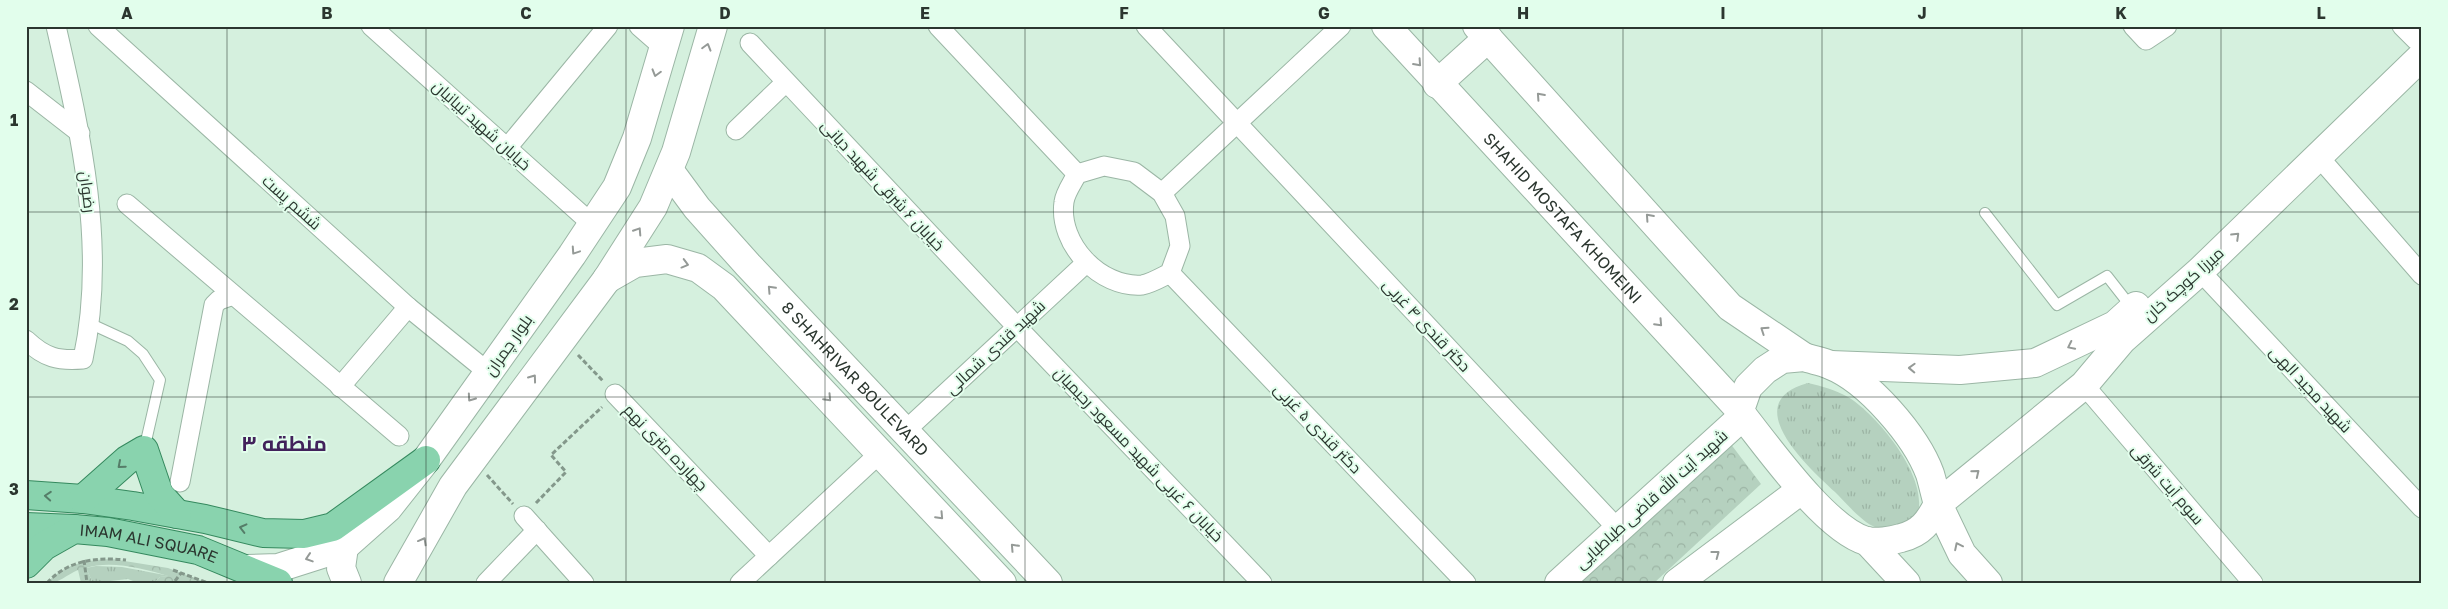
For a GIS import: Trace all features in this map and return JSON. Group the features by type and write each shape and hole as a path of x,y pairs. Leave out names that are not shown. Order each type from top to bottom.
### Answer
{"main road":[{"path":"398,583 454,486 607,279 653,207 676,152 713,26"},
{"name":"SHAHID MOSTAFA KHOMEINI","path":"1386,26 1437,84 1742,413 1802,490 1846,532 1868,541"},
{"path":"1437,84 1483,32 1730,307 1804,358"},
{"name":"بلوار چمران","path":"247,569 278,568 344,547 388,508 426,460 489,373 617,187 634,148 667,37"},
{"path":"1742,413 1748,387 1765,370 1782,359 1804,358 1831,365 1960,370 2035,363 2124,317 2415,39"},
{"name":"میرزا کوچک خان","path":"1868,541 1894,540 1914,535 1929,522 1938,504 2084,385 2122,340 2200,271 2318,156 2415,39"},
{"name":"8 SHAHRIVAR BOULEVARD","path":"669,170 704,215 1048,583"},
{"name":"8 SHAHRIVAR BOULEVARD","path":"607,279 635,263 667,259 698,268 724,287 1002,583"},
{"path":"805,374 830,351"},
{"path":"1831,365 1865,387 1895,416 1930,473 1938,504 1962,554 1988,583"},
{"name":"شهید آیت الله قاضی طباطبایی","path":"1559,583 1742,413"},
{"path":"83,499 127,460 144,450 159,494 177,514"},
{"path":"26,495 83,499 177,514 263,533 304,534 332,527 426,460"},
{"path":"1676,583 1802,490"},
{"path":"26,526 74,529"},
{"name":"IMAM ALI SQUARE","path":"26,564 44,546 74,529 108,532 198,550 278,583"},
{"path":"1868,541 1906,583"},
{"path":"344,547 341,568 347,583"}],"street":[{"name":"رضوان","path":"26,340 39,352 63,361 83,359 91,324 92,228 80,133 56,26"},
{"name":"ششم پست","path":"98,26 408,307 489,373"},
{"name":"خیابان شهید تبیانیان","path":"371,26 592,224"},
{"path":"507,148 608,26"},
{"path":"639,26 667,37"},
{"path":"938,26 1077,174"},
{"name":"دکتر قندی ۴ غربی","path":"1146,26 1618,528"},
{"path":"1162,193 1342,26"},
{"path":"2133,26 2146,40 2167,26"},
{"name":"خیابان ۶ شرقی شهید دیانی","path":"750,44 1016,326"},
{"path":"736,130 786,82"},
{"path":"26,91 80,133"},
{"path":"2318,156 2422,274"},
{"path":"1104,166 1134,172 1162,193 1175,216 1180,246 1170,273 1142,285 1110,280 1086,263 1067,234 1064,202 1077,174 1104,166"},
{"path":"126,204 399,436"},
{"name":"شهید قندی شمالی","path":"905,431 1086,263"},
{"name":"شهید مجید الهی","path":"2200,271 2422,508"},
{"name":"دکتر قندی ۵ غربی","path":"1170,273 1466,583"},
{"path":"180,482 214,304 233,295"},
{"path":"340,387 408,307"},
{"name":"خیابان ۶ غربی شهید مسعود رحیمیان","path":"1016,326 1262,583"},
{"name":"سوم آیت شرقی","path":"2084,385 2253,583"},
{"name":"چهارده متری نهم","path":"615,394 769,556"},
{"path":"740,583 880,453"},
{"path":"524,516 584,583"},
{"path":"486,583 536,530"}],"lane":[{"path":"1985,214 2057,305 2107,276 2124,317"},
{"path":"91,324 128,341 143,354 160,380 144,450"}],"path":[{"name":"چهارده متری نهم","path":"562,338 615,394"},
{"path":"473,459 524,516 566,472 551,455 615,394"},
{"path":"48,583 57,572 84,560 112,559 130,561"},
{"path":"84,560 87,583"},
{"path":"168,568 208,583"},
{"path":"161,583 176,582 181,573"}],"green space":[{"path":"1808,383 1828,388 1848,397 1860,406 1888,434 1910,470 1917,488 1919,505 1915,520 1891,529 1880,529 1870,525 1854,512 1795,451 1784,435 1778,419 1778,404 1788,392"},
{"path":"1730,443 1761,484 1654,583 1579,583"},
{"path":"112,559 168,568 208,583 154,583 160,577 168,576 139,568 106,565 86,568 93,583 81,583 78,570 52,583 47,583 61,571 77,564 94,560"},
{"path":"96,566 122,567 170,576 160,577 154,583 138,583 128,579 93,583 86,568"}],"district":[{"name":"منطقه ۳","path":"284,444"}]}
